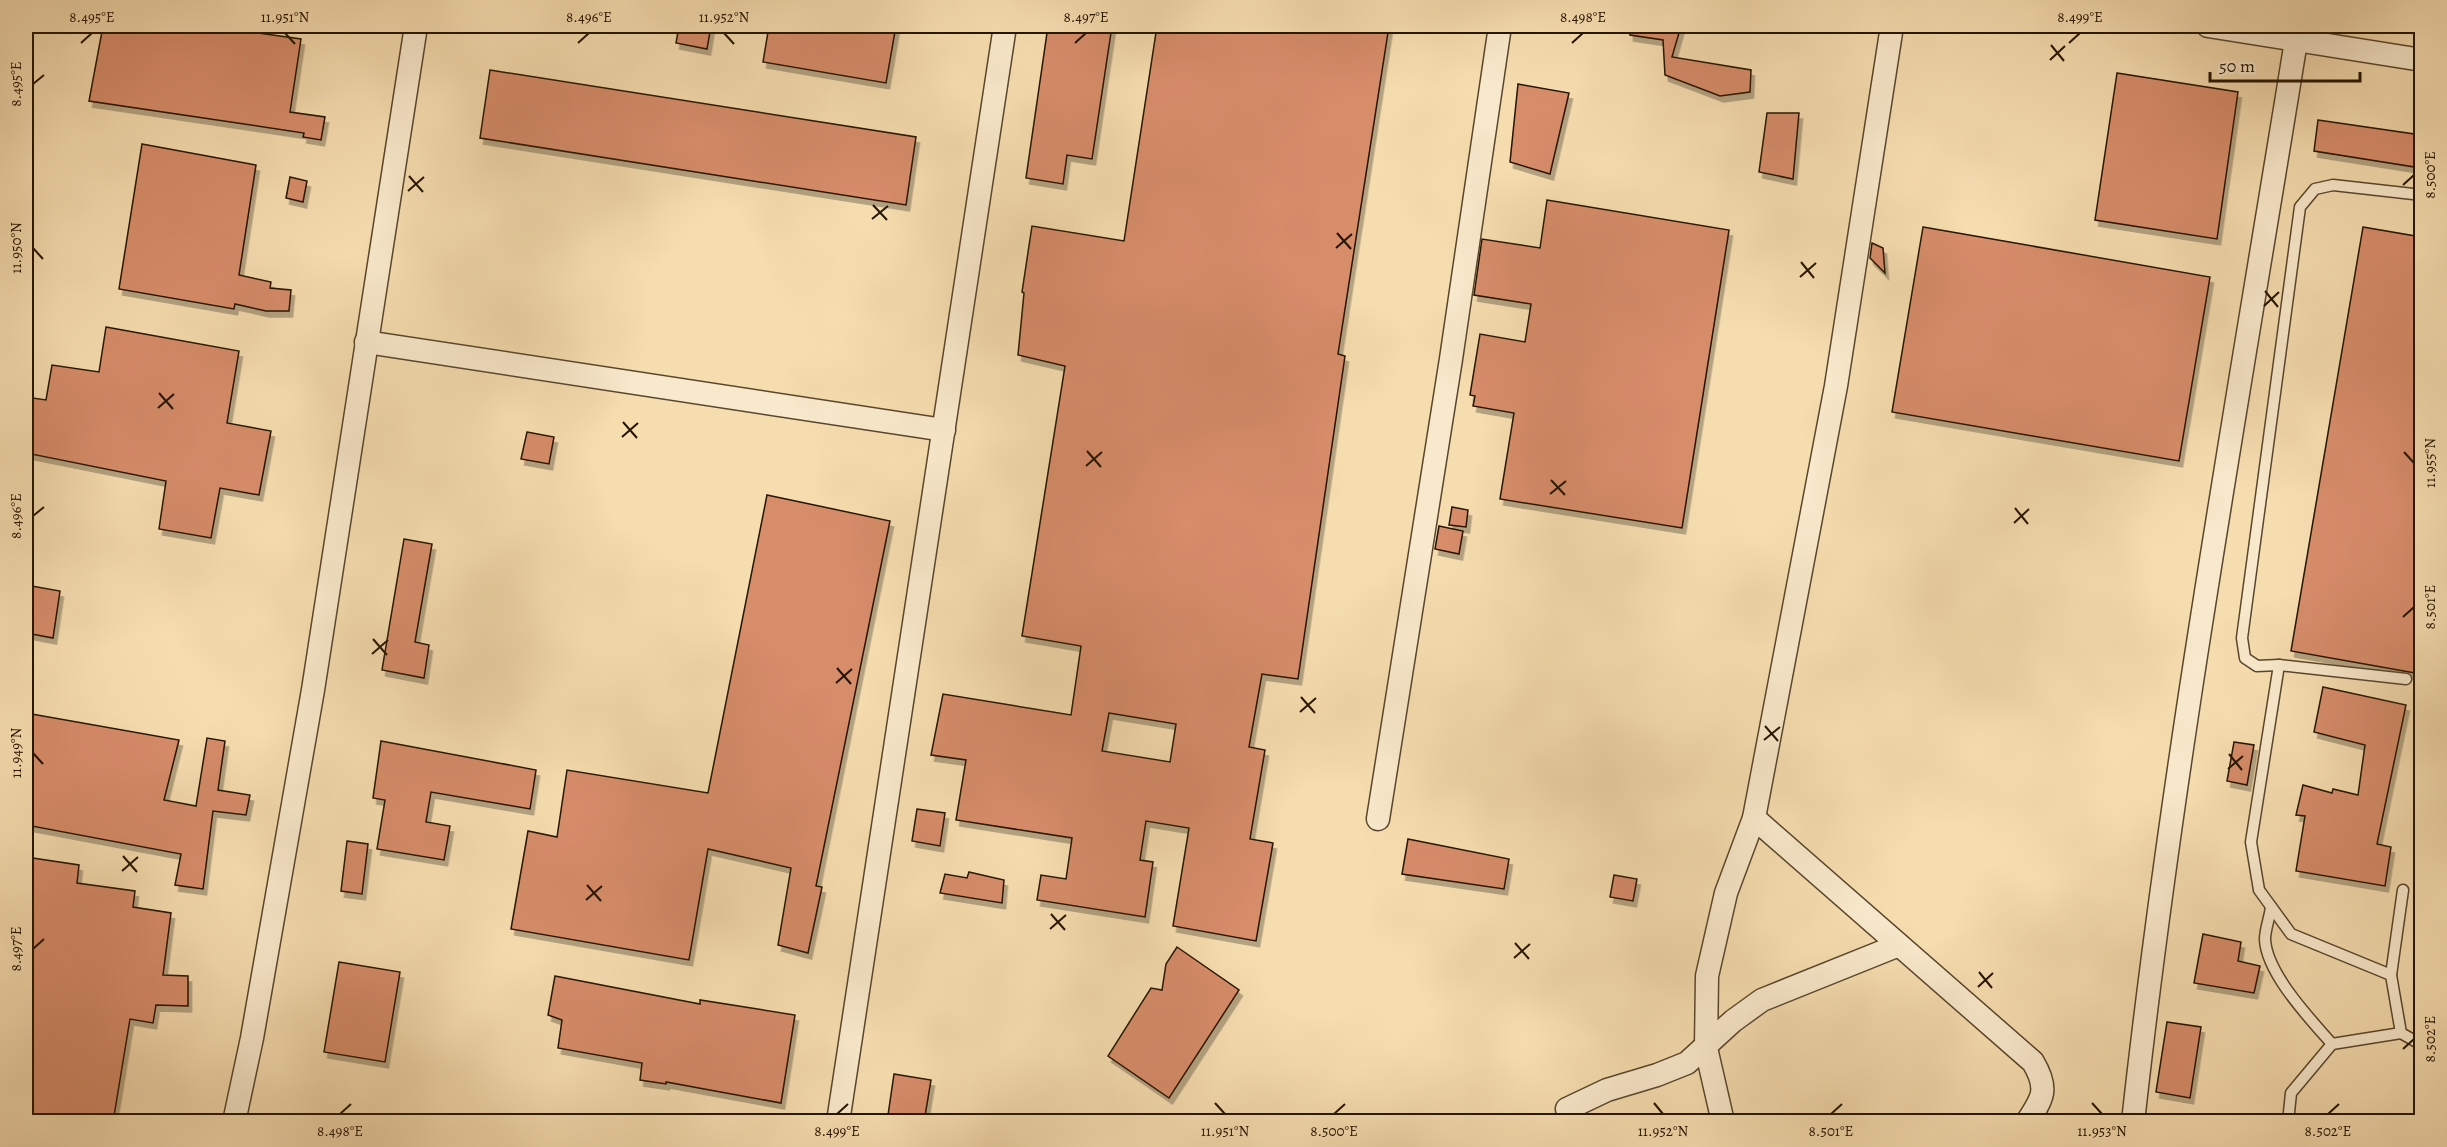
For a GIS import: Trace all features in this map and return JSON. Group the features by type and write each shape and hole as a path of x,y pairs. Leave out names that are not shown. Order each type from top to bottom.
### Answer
{"street":[{"path":"234,1122 252,1038 313,690 416,26"},
{"path":"838,1122 1005,26"},
{"path":"1378,819 1453,347 1500,26"},
{"path":"1723,1122 1718,1110 1706,1048 1707,976 1726,893 1754,818 1836,386 1892,26"},
{"path":"2208,26 2421,60"},
{"path":"2133,1122 2156,931 2226,471 2296,41"},
{"path":"366,342 944,430"},
{"path":"1754,818 2033,1062 2042,1077 2043,1097 2027,1122"},
{"path":"1567,1108 1607,1090 1657,1076 1687,1063 1733,1021 1762,1000 1899,945"}],"lane":[{"path":"2406,679 2279,665 2256,666 2245,658 2242,638 2300,207 2315,189 2333,185 2421,195"},
{"path":"2279,665 2251,842 2259,890 2291,934 2391,975"},
{"path":"2401,1033 2391,975 2403,890"},
{"path":"2271,907 2265,940 2276,971 2294,1001 2332,1044"},
{"path":"2288,1122 2291,1093 2332,1044 2401,1033 2421,1045"}],"building":[{"path":"103,26 207,26 301,39 290,112 325,117 321,140 303,137 304,133 89,101"},
{"path":"679,26 711,26 707,49 676,43"},
{"path":"769,26 896,26 886,83 763,62"},
{"path":"1048,26 1112,26 1092,159 1067,155 1063,184 1026,178"},
{"path":"1157,26 1389,26 1338,354 1345,356 1298,679 1262,674 1249,747 1265,750 1250,839 1273,843 1256,941 1173,926 1189,828 1146,821 1140,860 1153,862 1145,917 1037,900 1041,875 1066,879 1072,838 956,820 966,760 931,755 943,694 1071,715 1081,646 1022,636 1065,366 1018,355 1024,293 1022,292 1032,226 1124,241","holes":["1109,713 1176,724 1170,762 1102,751"]},
{"path":"1630,26 1681,26 1672,57 1751,70 1750,92 1720,96 1665,75 1663,40 1630,35"},
{"path":"490,70 916,137 906,205 480,138"},
{"path":"2117,73 2238,92 2217,239 2095,220"},
{"path":"1518,84 1569,93 1550,174 1510,162"},
{"path":"1767,113 1799,113 1793,179 1759,172"},
{"path":"2318,120 2421,135 2421,168 2314,151"},
{"path":"142,144 256,165 239,275 271,282 270,288 291,290 289,311 266,311 235,304 234,309 119,289"},
{"path":"290,177 307,181 303,202 286,198"},
{"path":"1547,200 1729,230 1682,528 1500,499 1514,413 1473,406 1475,396 1470,395 1480,334 1525,342 1531,304 1474,295 1482,239 1540,248"},
{"path":"1923,227 2210,277 2179,461 1892,412"},
{"path":"2363,227 2421,237 2421,674 2291,651"},
{"path":"1872,243 1883,248 1885,273 1870,258"},
{"path":"106,327 239,351 227,423 271,431 259,495 220,488 211,538 159,529 166,481 26,453 26,397 46,400 52,365 99,372"},
{"path":"527,432 554,437 549,464 521,459"},
{"path":"767,495 890,521 816,886 822,887 808,953 778,945 791,868 708,849 689,960 511,929 528,831 557,837 567,770 708,793"},
{"path":"1452,507 1468,510 1466,527 1449,525"},
{"path":"1439,526 1463,531 1459,554 1435,549"},
{"path":"404,539 432,544 415,642 429,645 424,678 382,670"},
{"path":"26,585 60,591 53,638 26,633"},
{"path":"2323,687 2406,705 2377,844 2391,847 2385,886 2296,871 2305,816 2296,815 2303,785 2332,793 2333,789 2358,795 2365,745 2314,732"},
{"path":"26,713 179,740 164,800 196,806 207,738 225,741 218,790 250,795 246,815 213,811 203,889 175,885 181,854 26,825 26,798 32,762 26,762"},
{"path":"381,741 536,770 530,809 431,792 426,822 450,826 444,860 377,849 385,800 373,798"},
{"path":"2234,742 2254,745 2247,785 2227,781"},
{"path":"917,809 945,813 940,846 912,841"},
{"path":"1408,839 1509,859 1504,889 1402,874"},
{"path":"347,841 368,844 362,894 341,891"},
{"path":"26,857 79,865 77,883 135,891 133,907 171,913 163,975 188,976 188,1006 156,1005 153,1023 130,1019 113,1122 26,1122"},
{"path":"969,872 1004,880 1002,903 940,893 945,874 967,878"},
{"path":"1614,875 1637,879 1633,901 1610,897"},
{"path":"2203,934 2241,942 2238,961 2260,966 2254,993 2194,983"},
{"path":"1177,947 1239,990 1169,1098 1108,1056 1151,988 1162,990 1166,964"},
{"path":"339,962 400,972 385,1062 324,1052"},
{"path":"555,976 700,1004 700,1000 795,1015 781,1103 666,1082 666,1084 640,1080 642,1063 558,1048 562,1020 548,1015"},
{"path":"2167,1022 2201,1027 2190,1098 2156,1092"},
{"path":"894,1074 931,1080 924,1122 887,1122"}]}
